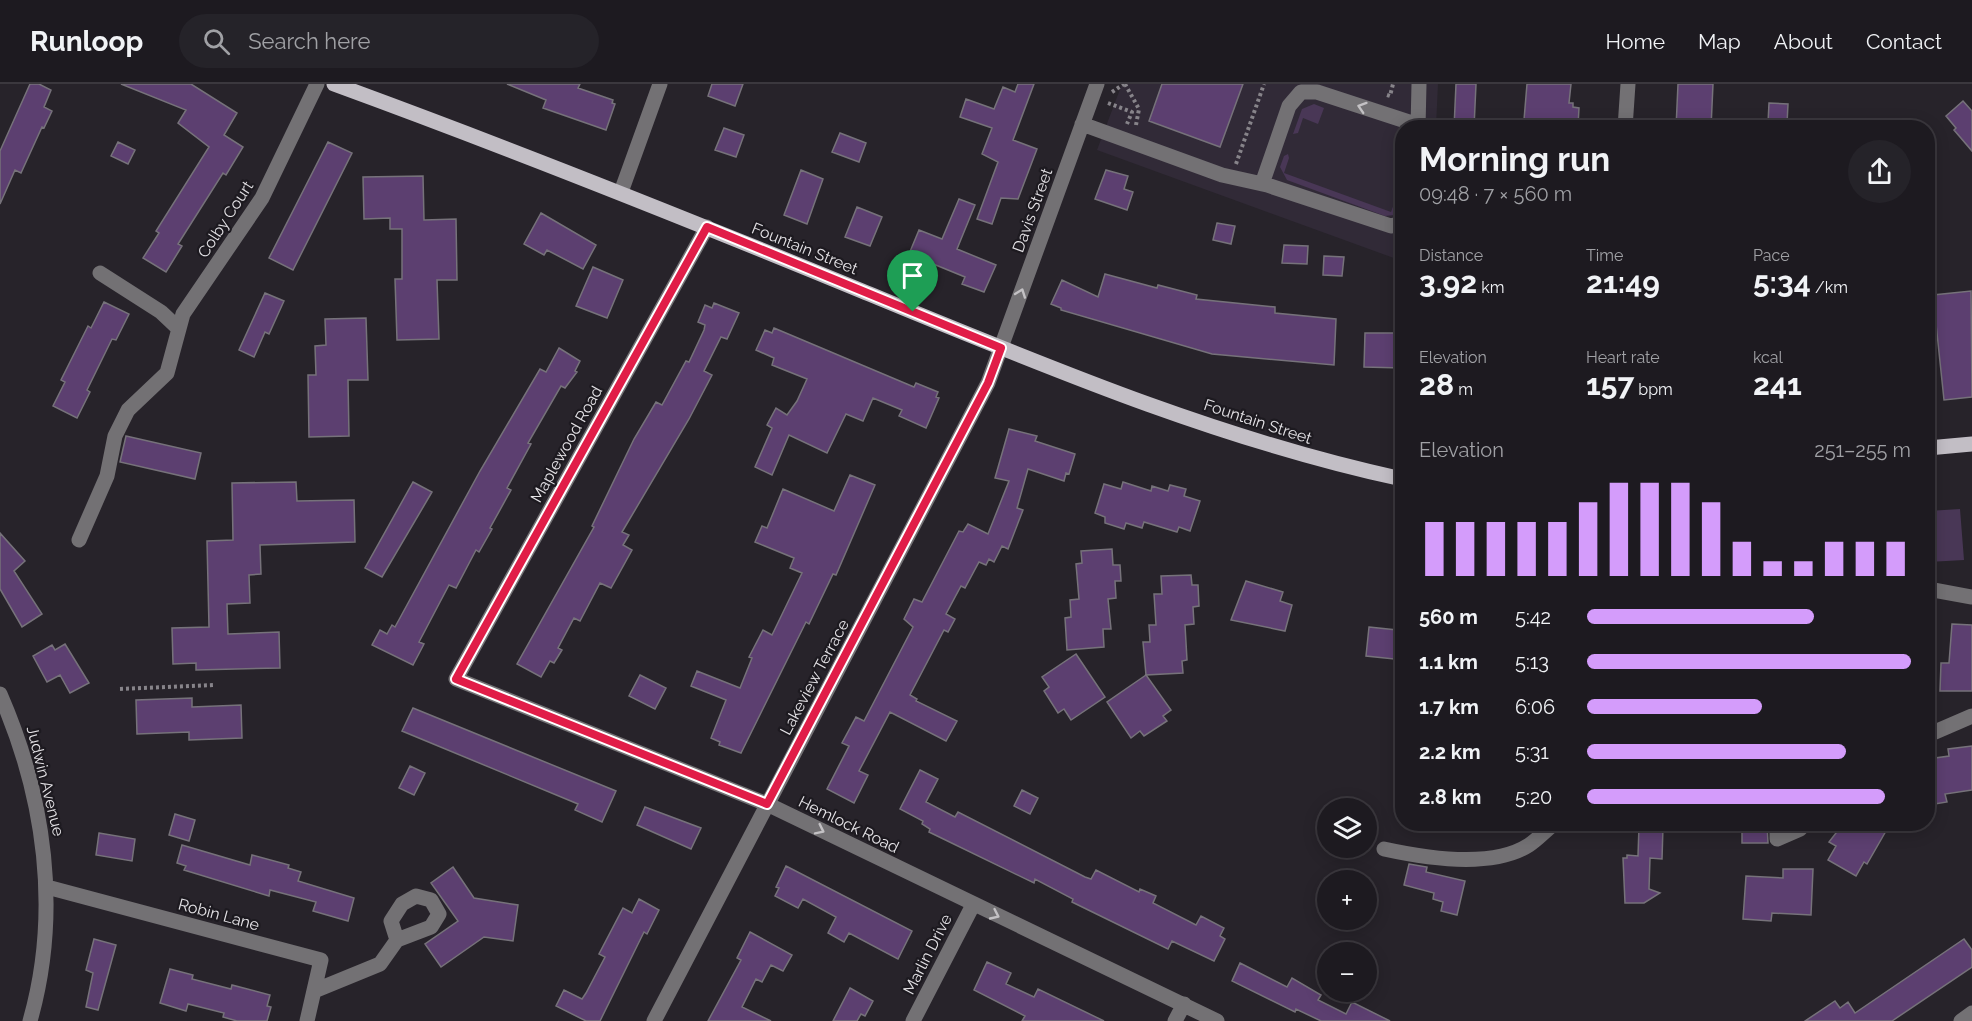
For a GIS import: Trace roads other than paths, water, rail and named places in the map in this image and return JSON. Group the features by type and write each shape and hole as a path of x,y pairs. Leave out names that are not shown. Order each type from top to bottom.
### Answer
{"main road":[{"name":"Fountain Street","path":"334,84 621,192 1001,348 1235,434 1318,460 1395,477"},
{"path":"1935,447 1972,444"}],"street":[{"name":"Colby Court","path":"79,540 107,476 115,436 128,410 167,373 183,314 262,198 317,84"},
{"path":"621,192 660,84"},
{"path":"1418,120 1419,84"},
{"path":"1626,120 1628,84"},
{"name":"Davis Street","path":"1001,348 1082,124 1101,87"},
{"path":"1262,184 1289,106 1300,92 1317,92 1400,120"},
{"path":"1082,124 1222,175 1262,184 1391,226 1395,225"},
{"name":"Maplewood Road","path":"456,679 707,227"},
{"path":"100,273 161,312 179,329"},
{"name":"Lakeview Terrace","path":"654,1021 988,383 1001,348"},
{"path":"1935,590 1972,597"},
{"name":"Hemlock Road","path":"456,679 767,804 1217,1021"},
{"name":"Judwin Avenue","path":"0,694 15,728 41,826 47,887 43,959 30,1021"},
{"path":"1935,732 1972,716"},
{"path":"1384,849 1421,857 1492,859 1528,846 1546,831"},
{"path":"1777,831 1777,839 1795,831"},
{"name":"Robin Lane","path":"47,887 321,960 306,1021"},
{"name":"Marlin Drive","path":"912,1021 973,905"},
{"path":"314,991 380,963 397,940"},
{"path":"1175,1021 1184,1004"},
{"path":"1961,1021 1972,1013"}]}
